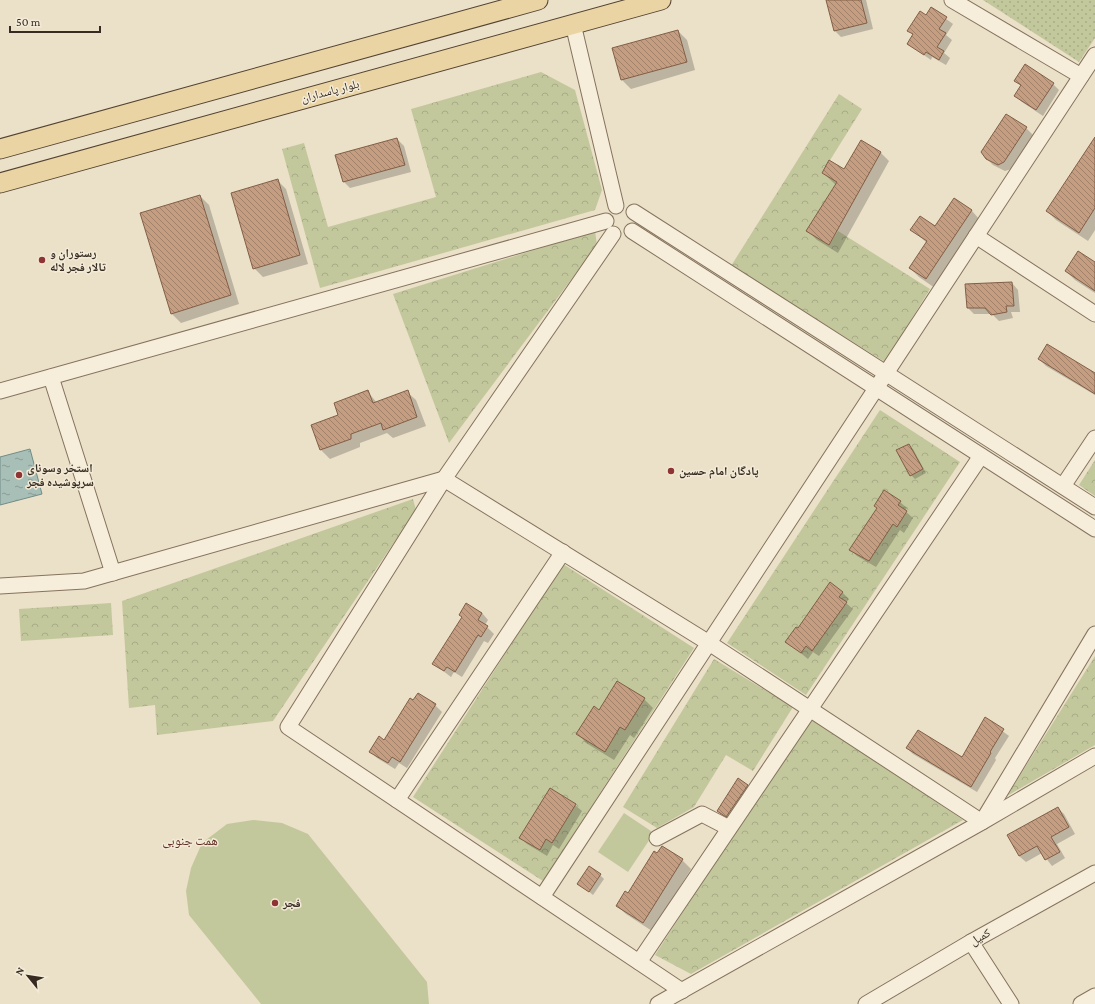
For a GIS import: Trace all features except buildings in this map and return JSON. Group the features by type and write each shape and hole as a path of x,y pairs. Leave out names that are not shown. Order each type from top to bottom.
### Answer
{"main road":[{"path":"0,149 211,92 538,0"},
{"name":"بلوار پاسداران","path":"0,183 660,0"},
{"path":"211,92 220,121"}],"street":[{"path":"542,897 976,236 1090,66 952,0"},
{"path":"573,24 616,206"},
{"path":"682,991 288,726 444,479 610,227 608,212 616,206 626,206 1095,507"},
{"path":"0,391 610,227 623,236 632,231 636,222 634,212"},
{"path":"632,231 1095,529"},
{"path":"976,236 1095,314"},
{"path":"51,377 113,573"},
{"path":"1063,486 1095,438"},
{"path":"639,962 809,709 982,456"},
{"path":"0,586 84,581 444,479 709,643 982,822"},
{"path":"397,800 563,552"},
{"path":"982,822 1095,634"},
{"path":"658,1004 982,822 1095,756"},
{"path":"658,838 702,814 729,828"},
{"name":"کمیل","path":"866,1004 971,942 1095,873"},
{"path":"971,942 1011,1004"},
{"path":"1081,1004 1095,996"}],"green space":[{"path":"983,0 1095,0 1095,38 1079,62"},
{"path":"541,72 575,90 602,190 595,210 320,288 282,149 304,143 328,227 436,197 411,109"},
{"path":"839,94 862,109 822,173 837,182 807,231 829,245 838,231 930,289 885,362 731,266"},
{"path":"595,231 597,245 449,443 393,294"},
{"path":"880,410 960,462 806,695 727,643"},
{"path":"1095,460 1095,496 1079,485"},
{"path":"413,499 416,510 273,721 157,735 155,705 129,708 122,601"},
{"path":"563,564 694,648 543,881 413,797"},
{"path":"111,603 113,635 21,641 19,609"},
{"path":"1095,656 1095,745 1007,796"},
{"path":"714,659 793,707 753,771 726,755 694,807 657,828 623,807"},
{"path":"810,716 963,820 691,974 655,955"},
{"path":"624,813 654,833 628,872 598,852"},
{"name":"فجر","path":"253,820 282,823 308,834 427,982 429,1004 261,1004 189,915 186,891 191,868 202,843 227,824"}],"water":[{"name":"استخر وسونای سرپوشیده فجر","path":"30,449 42,494 0,505 0,457"}],"place":[{"name":"رستوران و تالار فجر لاله","path":"42,260"},
{"name":"پادگان امام حسین","path":"671,471"},
{"name":"استخر وسونای سرپوشیده فجر","path":"19,475"},
{"name":"فجر","path":"275,903"}],"district":[{"name":"همت جنوبی","path":"190,840"}]}
